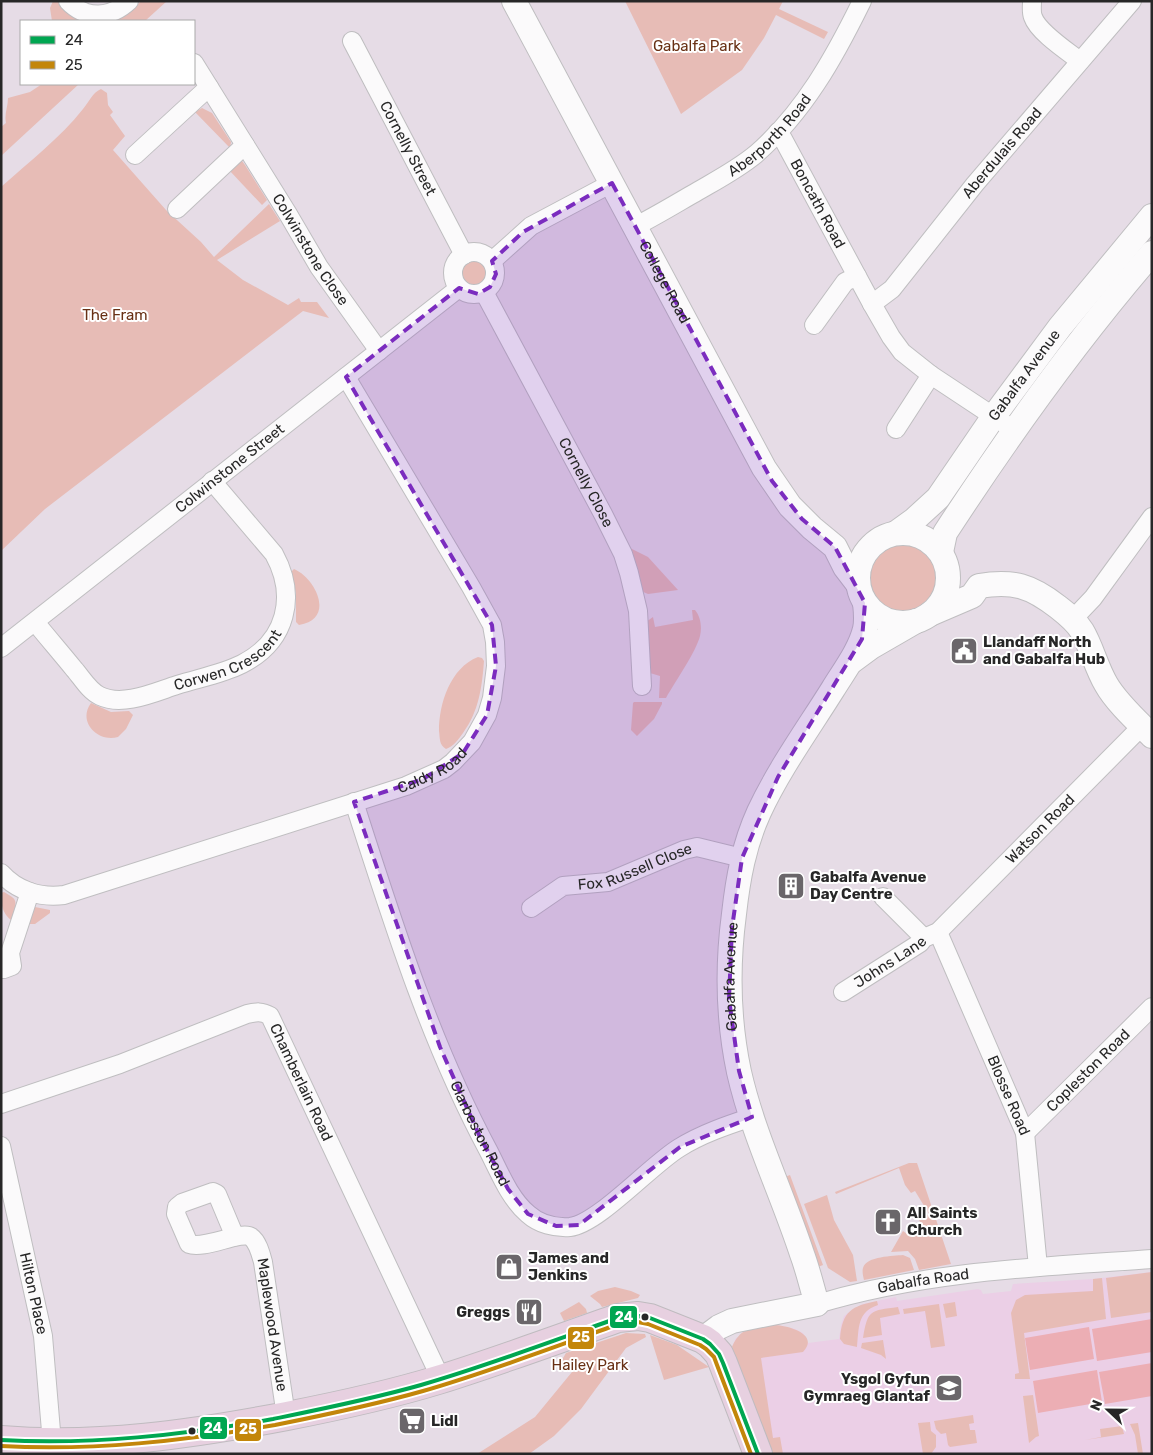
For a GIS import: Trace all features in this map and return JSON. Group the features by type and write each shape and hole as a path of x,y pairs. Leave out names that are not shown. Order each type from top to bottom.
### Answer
{"main road":[{"path":"18,1445 150,1438 286,1416 381,1395 441,1379 627,1316 650,1318 703,1339 716,1351 723,1363 758,1454"}],"street":[{"path":"68,1 81,11 98,16 114,12 129,1"},
{"name":"College Road","path":"514,1 772,481 802,518 835,547 862,594"},
{"name":"Aberporth Road","path":"634,227 737,168 778,132 811,93 825,72 862,1"},
{"path":"1032,1 1031,11 1033,19 1039,27 1080,61"},
{"name":"Aberdulais Road","path":"872,304 892,289 975,184 1132,1"},
{"name":"Cornelly Street","path":"352,41 464,255"},
{"name":"Colwinstone Close","path":"195,65 318,267 379,351"},
{"path":"135,155 209,88"},
{"name":"Boncath Road","path":"778,132 872,304 902,352 932,375 1014,430"},
{"path":"177,209 245,145"},
{"path":"492,261 531,226 612,183"},
{"name":"Gabalfa Avenue","path":"886,538 914,520 938,498 994,416 1068,316 1152,216"},
{"path":"474,252 481,253 492,261 496,274 494,281 484,292 471,294 459,288 455,282 454,268 456,262 464,255 474,252"},
{"name":"Gabalfa Avenue","path":"944,560 945,533 1014,430 1091,327 1152,253"},
{"path":"814,326 845,282 857,276"},
{"name":"Colwinstone Street","path":"1,648 459,288"},
{"name":"Cornelly Close","path":"484,292 623,554 630,573 638,612 642,686"},
{"path":"896,429 932,375"},
{"name":"Caldy Road","path":"1,873 13,883 30,892 54,896 73,893 423,779 453,762 472,742 487,715 495,683 496,642 492,625 346,377"},
{"name":"Corwen Crescent","path":"35,622 92,691 109,699 120,700 143,696 232,668 253,657 272,639 283,621 287,602 286,586 281,567 274,554 212,481"},
{"path":"1073,619 1093,598 1152,517"},
{"path":"835,547 909,533 921,536 932,543 944,560 980,586"},
{"path":"886,538 864,554 858,570 862,594 873,612 886,620 901,623 923,618 972,596 980,586 1003,583 1024,586 1043,596 1073,619 1087,641 1106,683 1147,731"},
{"path":"923,618 939,605 946,594 948,581 944,560"},
{"name":"Gabalfa Avenue","path":"817,1304 803,1255 752,1117 739,1071 732,1036 729,962 742,858 748,839 760,811 778,778 862,639 866,618 862,594"},
{"name":"Gabalfa Avenue","path":"848,664 872,647 923,618"},
{"name":"Watson Road","path":"931,935 1147,731"},
{"name":"Clarbeston Road","path":"354,802 409,965 440,1047 508,1189 528,1214 537,1220 556,1226 579,1225 596,1215 666,1156 680,1147 752,1117"},
{"name":"Fox Russell Close","path":"531,908 563,886 608,882 684,850 697,847 742,858"},
{"path":"4,969 12,966 10,953 30,892"},
{"path":"883,898 931,935"},
{"name":"Johns Lane","path":"843,992 931,935"},
{"name":"Blosse Road","path":"931,935 1024,1134 1038,1267"},
{"name":"Copleston Road","path":"1024,1134 1152,1007"},
{"name":"Chamberlain Road","path":"1,1104 120,1064 248,1014 266,1013 270,1016 441,1379"},
{"name":"Hilton Place","path":"1,1146 43,1336 52,1443"},
{"name":"Maplewood Avenue","path":"243,1237 260,1252 263,1262 286,1416"},
{"name":"Gabalfa Road","path":"703,1339 719,1327 732,1321 817,1304 861,1292 918,1280 984,1271 1152,1259"}],"highlighted area":[{"path":"612,183 772,481 802,519 835,547 865,603 862,639 778,777 742,858 732,928 729,999 739,1071 752,1117 680,1147 579,1225 556,1226 528,1214 508,1189 479,1135 440,1047 354,802 423,779 463,753 487,715 496,666 492,625 346,377 459,288 478,294 490,287 496,274 492,261 523,232"}],"shaded area":[{"name":"Ysgol Gyfun Gymraeg Glantaf","path":"1152,1272 1152,1454 770,1454 732,1347 736,1338 764,1327 776,1325 795,1329 803,1333 808,1343 839,1339 844,1316 853,1309 863,1304 896,1297 897,1301 978,1289 983,1294 1011,1291 1013,1284 1093,1279"},
{"path":"1152,1319 1152,1352 1097,1361 1092,1329"},
{"path":"1089,1327 1094,1359 1030,1370 1025,1338"},
{"path":"1152,1363 1152,1396 1105,1404 1099,1372"},
{"path":"1097,1370 1102,1402 1038,1413 1033,1381"}],"green space":[{"path":"53,1 61,1 91,20 52,20 50,8"},
{"path":"141,1 167,1 146,20 100,20 131,11"},
{"name":"Gabalfa Park","path":"625,1 783,1 779,9 828,32 824,39 776,15 764,38 742,70 681,114"},
{"path":"40,85 78,85 1,156 1,127 6,123 8,98 30,92"},
{"name":"The Fram","path":"101,89 107,93 108,105 113,112 110,115 125,136 113,150 166,210 201,242 214,257 269,204 280,221 217,260 243,280 288,305 299,298 301,302 317,302 329,318 303,311 45,509 1,551 1,187 54,140 74,120 93,95"},
{"path":"202,108 212,113 231,142 230,148 195,112"},
{"path":"239,161 242,161 245,165 267,200 262,205 229,170"},
{"path":"474,260 483,264 487,273 483,282 474,286 465,282 461,273 465,264"},
{"path":"902,542 916,545 928,553 936,565 939,579 936,593 928,605 916,613 902,616 888,613 876,605 868,593 865,579 868,565 876,553 888,545"},
{"path":"628,547 648,557 678,590 648,594 641,591"},
{"path":"294,569 310,581 319,599 317,616 310,622 299,625 296,622 296,593 291,572"},
{"path":"692,610 695,610 699,616 701,633 698,643 666,698 659,698 660,676 650,673 647,668 646,622 653,617 655,627 693,620"},
{"path":"478,657 484,661 481,689 473,716 461,736 446,749 441,743 439,731 444,699 453,678 460,669"},
{"path":"634,702 662,702 654,719 637,736 631,730"},
{"path":"91,703 111,712 129,711 133,715 126,729 118,737 103,737 97,734 88,724 87,710"},
{"path":"4,892 15,900 14,912 18,914 12,921 6,915 1,901 1,893"},
{"path":"35,907 50,910 50,913 35,924 25,924"},
{"path":"909,1163 917,1163 951,1264 919,1270 915,1259 908,1251 891,1252 903,1231 907,1234 922,1225 919,1220 929,1214 915,1191 911,1193 905,1185 899,1168 836,1194 835,1192"},
{"path":"790,1175 823,1265 815,1268 782,1178"},
{"path":"827,1195 834,1220 853,1255 857,1281 850,1282 828,1268 804,1204"},
{"path":"903,1255 910,1258 914,1270 864,1280 863,1268 869,1261 881,1257"},
{"path":"1152,1272 1152,1312 1111,1318 1106,1278"},
{"path":"1102,1278 1106,1319 1024,1333 1030,1379 1015,1379 1015,1374 1019,1373 1011,1313 1016,1300 1025,1295 1093,1291 1093,1279"},
{"path":"615,1287 640,1295 638,1298 602,1307 590,1296 598,1291"},
{"path":"877,1301 878,1305 866,1312 860,1322 857,1347 844,1344 840,1339 846,1316 850,1311 861,1305"},
{"path":"579,1302 586,1309 587,1313 564,1321 560,1313"},
{"path":"955,1302 957,1316 946,1318 943,1304"},
{"path":"939,1304 945,1346 931,1348 925,1311 904,1314 903,1309"},
{"path":"898,1307 900,1314 880,1318 882,1335 863,1338 867,1321 872,1313 881,1309"},
{"path":"776,1325 794,1329 808,1340 803,1352 761,1358 773,1438 780,1437 783,1454 771,1454 732,1347 745,1331 755,1327"},
{"name":"Hailey Park","path":"626,1333 645,1334 646,1337 626,1348 581,1409 554,1436 529,1454 477,1454 535,1417 572,1372 560,1363 566,1353"},
{"path":"650,1335 677,1345 709,1367 664,1380"},
{"path":"883,1340 886,1359 881,1355 861,1348 862,1343"},
{"path":"1033,1395 1039,1436 1029,1443 1023,1396"},
{"path":"973,1415 974,1423 969,1424 970,1430 975,1430 977,1443 950,1447 946,1433 941,1434 936,1429 934,1421"},
{"path":"930,1422 931,1431 936,1435 936,1447 931,1454 923,1454 918,1423"},
{"path":"1138,1423 1143,1454 1138,1454 1135,1435 1130,1424"},
{"path":"1122,1426 1124,1434 1085,1440 1101,1437 1100,1429"}],"transit line":[{"name":"24","path":"1,1440 103,1440 205,1430 273,1419 366,1399 446,1378 618,1318 638,1316 650,1318 703,1339 719,1354 758,1454"},
{"name":"25","path":"1,1446 105,1446 207,1436 275,1425 331,1414 448,1384 619,1324 638,1322 648,1324 700,1345 714,1357 751,1454"}],"place":[{"name":"Llandaff North and Gabalfa Hub","path":"964,651"},
{"name":"Gabalfa Avenue Day Centre","path":"791,886"},
{"name":"All Saints Church","path":"888,1222"},
{"name":"James and Jenkins","path":"509,1267"},
{"name":"Greggs","path":"529,1312"},
{"name":"Ysgol Gyfun Gymraeg Glantaf","path":"949,1388"},
{"name":"Lidl","path":"412,1421"}]}
